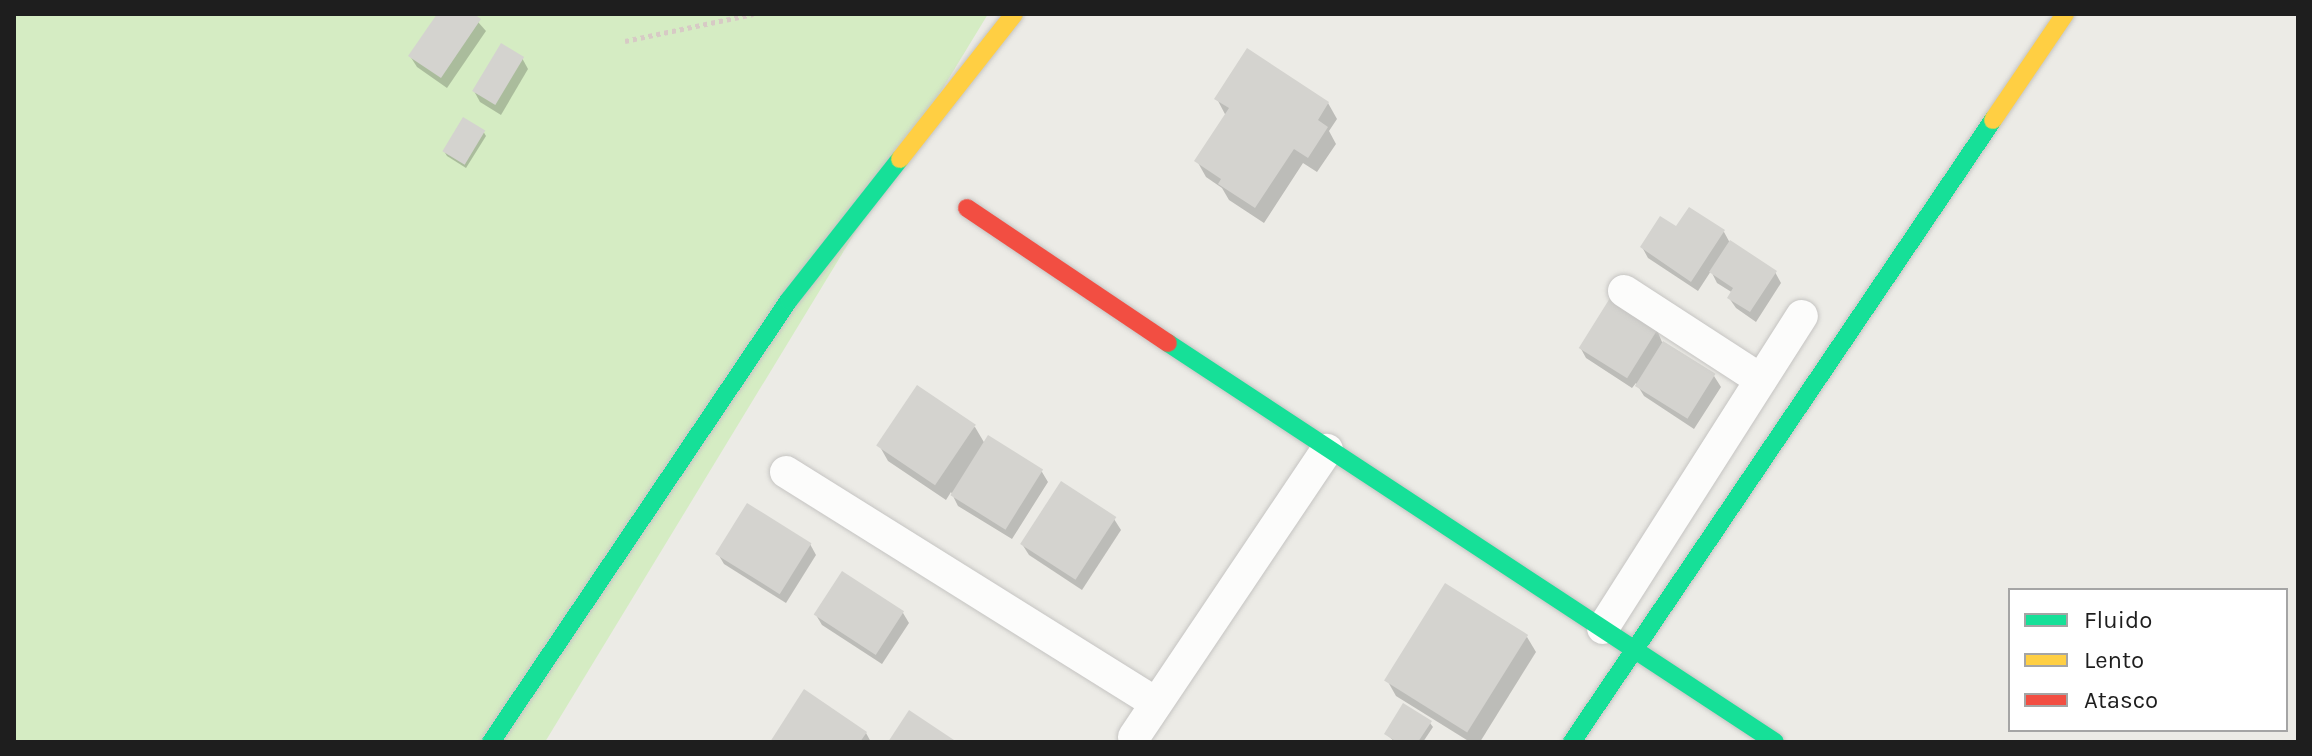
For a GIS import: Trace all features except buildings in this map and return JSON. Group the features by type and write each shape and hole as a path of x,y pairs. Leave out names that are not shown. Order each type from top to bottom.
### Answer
{"street":[{"path":"491,742 789,300 1014,14"},
{"path":"1572,742 2065,14"},
{"path":"967,208 1327,450 1775,742"},
{"path":"1624,291 1761,380"},
{"path":"1603,628 1802,316"},
{"path":"1134,737 1327,450"},
{"path":"786,472 1156,703"}],"path":[{"path":"625,41 753,14"}],"green space":[{"path":"14,14 988,14 545,742 14,742"}],"traffic: fast":[{"path":"1572,742 1993,120"},
{"path":"491,742 789,300 900,159"},
{"path":"1168,343 1775,742"}],"traffic: slow":[{"path":"900,159 1014,14"},
{"path":"1993,120 2065,14"}],"traffic: jam":[{"path":"967,208 1168,343"}]}
